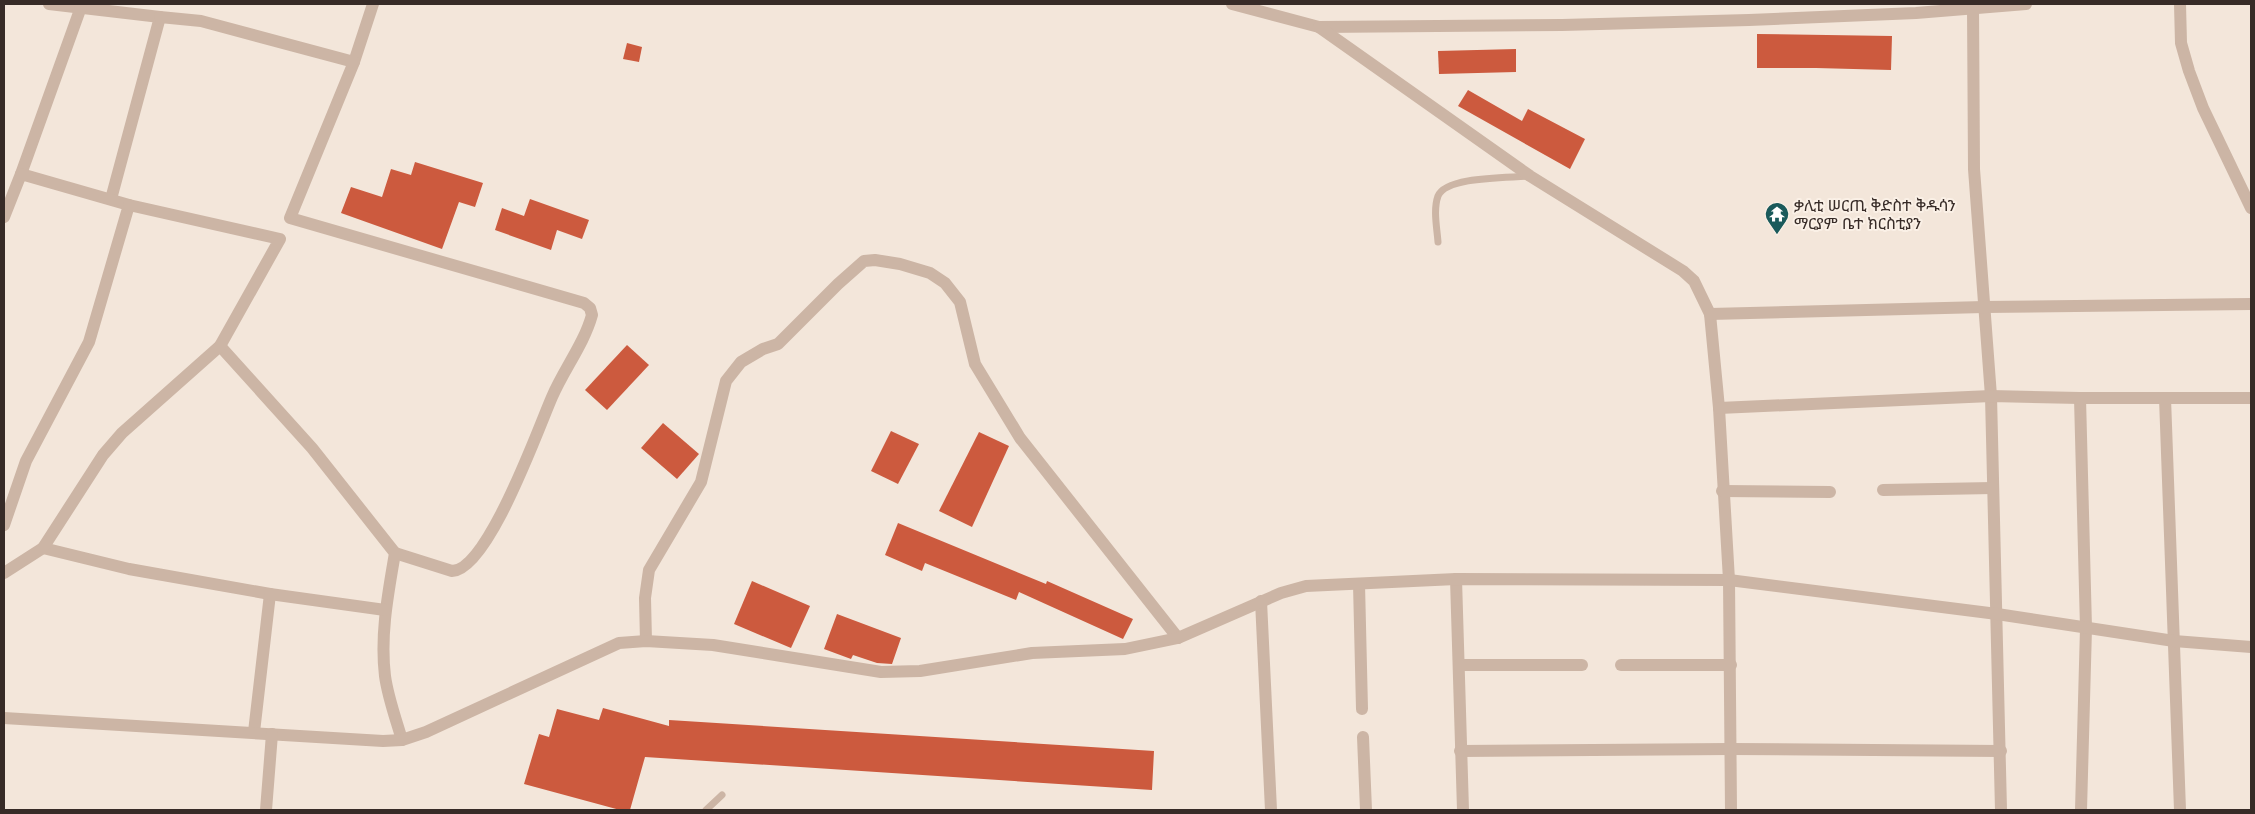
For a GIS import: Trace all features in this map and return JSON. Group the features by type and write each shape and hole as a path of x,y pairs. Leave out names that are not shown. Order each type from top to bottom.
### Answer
{"street":[{"path":"50,4 201,21 354,62"},
{"path":"4,574 43,548 104,455 122,433 220,346 290,218 354,62 372,4"},
{"path":"1232,4 1319,27 1562,25 1749,20 1916,13 2026,4"},
{"path":"2180,4 2182,43 2189,71 2203,108 2251,208"},
{"path":"4,218 81,7"},
{"path":"1973,8 1974,169 1991,396 2001,810"},
{"path":"111,199 160,16"},
{"path":"1319,27 1530,176 1684,271 1694,281 1710,314 1719,408 1731,665 1731,810"},
{"path":"21,174 129,204 280,239"},
{"path":"4,525 34,446 89,342 129,204"},
{"path":"220,346 312,448 395,554 452,571 459,571 469,563 503,511 514,488 553,395 590,322 592,315 590,308 584,302 290,218"},
{"path":"646,641 645,598 649,570 701,482 726,381 741,362 763,349 778,344 838,284 864,261 875,260 900,264 930,273 945,283 960,302 974,364 1020,438 1178,638"},
{"path":"1710,314 1984,307 2251,304"},
{"path":"1719,408 1991,396 2251,398"},
{"path":"2080,398 2086,628 2081,810"},
{"path":"2165,398 2180,810"},
{"path":"1883,490 1993,488"},
{"path":"1722,490 1830,492"},
{"path":"43,548 129,569 270,594 385,610"},
{"path":"395,554 385,610 384,654 386,678 402,740"},
{"path":"4,718 402,740 426,732 619,643 646,641 713,645 882,672 920,671 1032,653 1125,649 1178,638 1261,601 1306,586 1456,579 1728,580 1997,614 2174,641 2251,647"},
{"path":"1456,579 1463,810"},
{"path":"1359,584 1362,709"},
{"path":"254,732 270,594"},
{"path":"1261,601 1271,810"},
{"path":"1459,665 1582,665"},
{"path":"1621,665 1731,665"},
{"path":"266,810 272,734"},
{"path":"1363,737 1366,810"},
{"path":"1460,751 1730,749 2001,751"}],"lane":[{"path":"1438,242 1436,209 1438,197 1442,190 1454,183 1530,176"},
{"path":"706,810 722,795"}],"building":[{"path":"1757,34 1892,36 1891,70 1757,68"},
{"path":"627,43 642,47 639,62 623,59"},
{"path":"1516,49 1516,72 1439,74 1438,51"},
{"path":"1468,90 1522,121 1528,109 1585,139 1570,169 1458,106"},
{"path":"415,162 483,183 475,207 459,202 442,249 341,213 351,187 382,197 391,169 411,175"},
{"path":"530,199 589,220 582,239 557,230 551,250 495,230 502,208 524,216"},
{"path":"627,345 649,365 607,410 585,390"},
{"path":"663,423 699,454 677,479 641,448"},
{"path":"891,431 919,444 898,484 871,471"},
{"path":"979,432 1009,446 972,527 939,511"},
{"path":"898,523 1046,584 1047,581 1133,619 1123,639 1019,592 1016,600 925,563 922,571 885,555"},
{"path":"752,581 810,606 791,648 734,624"},
{"path":"837,614 901,638 892,664 877,663 853,655 851,659 824,649"},
{"path":"603,708 669,726 669,720 1154,751 1152,790 645,757 630,810 620,810 524,784 539,734 549,737 557,709 599,720"}],"place":[{"name":"ቃሊቲ ሠርጢ ቅድስተ ቅዱሳን ማርያም ቤተ ክርስቲያን","path":"1777,235"}]}
